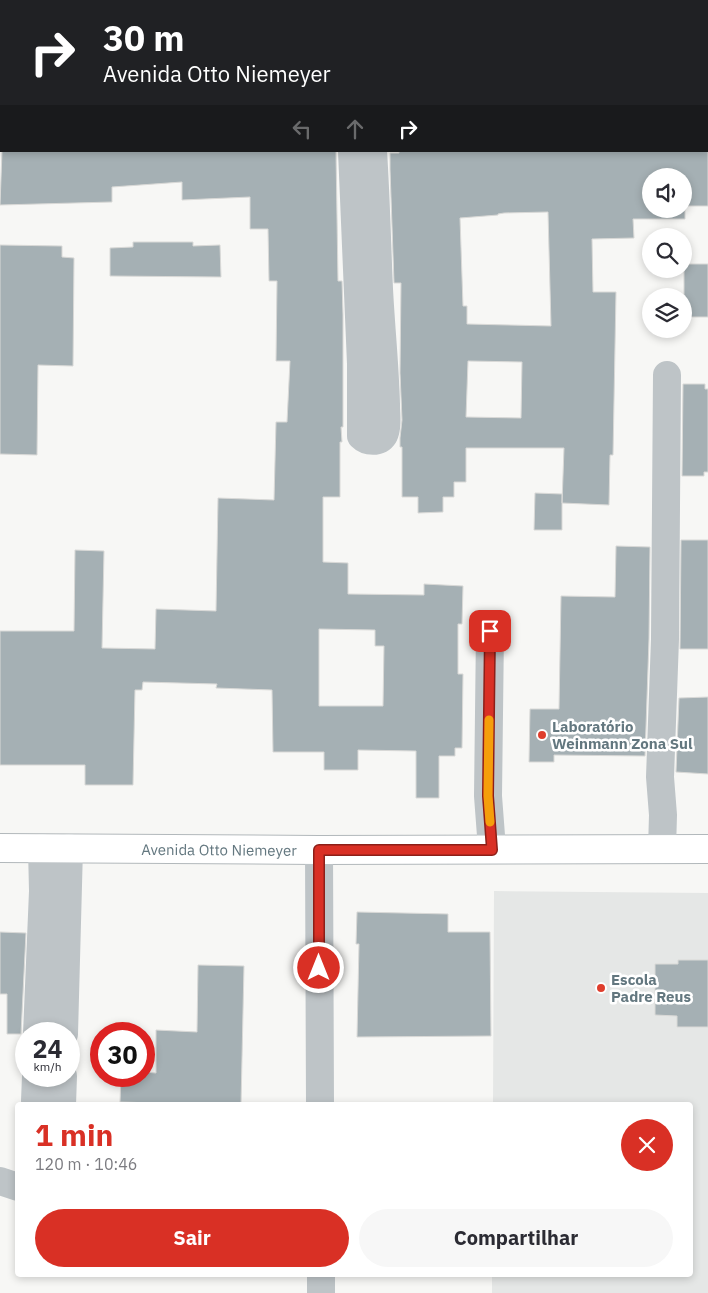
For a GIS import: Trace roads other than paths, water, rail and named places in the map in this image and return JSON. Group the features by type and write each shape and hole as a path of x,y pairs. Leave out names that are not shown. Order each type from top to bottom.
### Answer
{"main road":[{"name":"Avenida Otto Niemeyer","path":"0,848 319,850 708,849"}],"street":[{"path":"362,154 373,363"},
{"path":"662,849 663,815 660,777 665,639 667,375"},
{"path":"490,631 488,796 492,850"},
{"path":"38,1022 43,891 42,848"},
{"path":"64,1022 69,848"},
{"path":"319,850 320,1102"},
{"path":"62,1102 63,1087"},
{"path":"0,1181 15,1186"},
{"path":"321,1277 321,1293"}],"place":[{"name":"Laboratório Weinmann Zona Sul","path":"542,735"},
{"name":"Escola Padre Reus","path":"601,988"}]}
